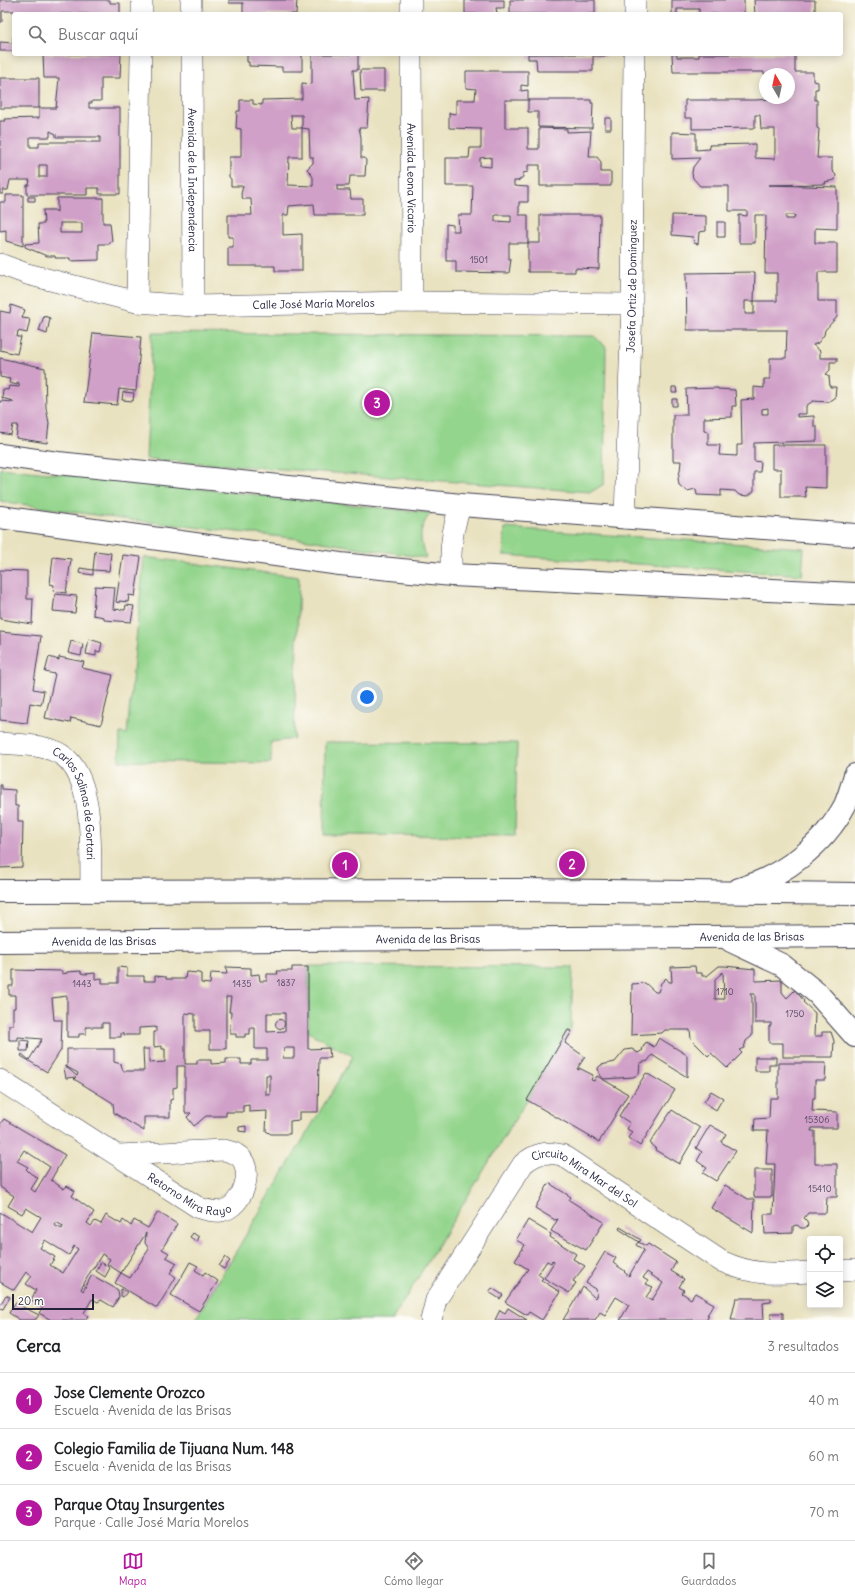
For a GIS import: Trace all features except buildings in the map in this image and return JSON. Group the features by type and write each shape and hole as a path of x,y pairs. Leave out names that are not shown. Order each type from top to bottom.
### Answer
{"street":[{"path":"142,0 142,12"},
{"path":"191,0 191,12"},
{"path":"411,0 411,12"},
{"path":"635,0 635,12"},
{"path":"137,302 141,56"},
{"name":"Avenida de la Independencia","path":"192,56 193,306"},
{"name":"Avenida Leona Vicario","path":"411,56 412,302"},
{"name":"Josefa Ortiz de Domínguez","path":"625,518 632,304 634,56"},
{"name":"Calle José María Morelos","path":"0,264 27,274 137,302 193,306 412,302 632,304"},
{"path":"0,455 58,463 460,504 855,535"},
{"path":"452,575 450,562 453,525 460,504"},
{"path":"0,517 340,564 452,575 855,594"},
{"name":"Carlos Salinas de Gortari","path":"0,743 39,747 50,750 61,755 75,768 84,789 88,813 91,890"},
{"path":"722,894 755,884 785,868 807,852 827,830 845,804 855,775"},
{"path":"0,891 523,890 722,894 855,894"},
{"name":"Avenida de las Brisas","path":"0,942 855,936"},
{"path":"727,938 782,965 818,994 855,1036"},
{"name":"Retorno Mira Rayo","path":"0,1080 200,1208 210,1211 222,1211 234,1204 244,1191 247,1180 244,1164 237,1154 224,1150 119,1155"},
{"name":"Circuito Mira Mar del Sol","path":"431,1320 436,1300 523,1164 532,1156 542,1152 562,1155 721,1261 741,1270 769,1275 807,1272"},
{"path":"843,1271 855,1270"}],"green space":[{"path":"152,333 594,336 606,347 604,484 591,492 146,459"},
{"path":"0,468 431,513 424,524 421,534 422,545 426,558 309,540 122,519 0,501"},
{"path":"505,528 804,548 802,575 503,555"},
{"path":"144,557 299,577 294,739 271,742 271,763 119,761 120,733 127,734"},
{"path":"325,742 517,743 515,836 324,835"},
{"path":"309,966 573,967 571,1028 392,1320 195,1320 353,1056 308,1032"}],"place":[{"name":"Parque Otay Insurgentes","path":"377,403"},
{"name":"Colegio Familia de Tijuana Num. 148","path":"572,864"},
{"name":"Jose Clemente Orozco","path":"345,865"}]}
